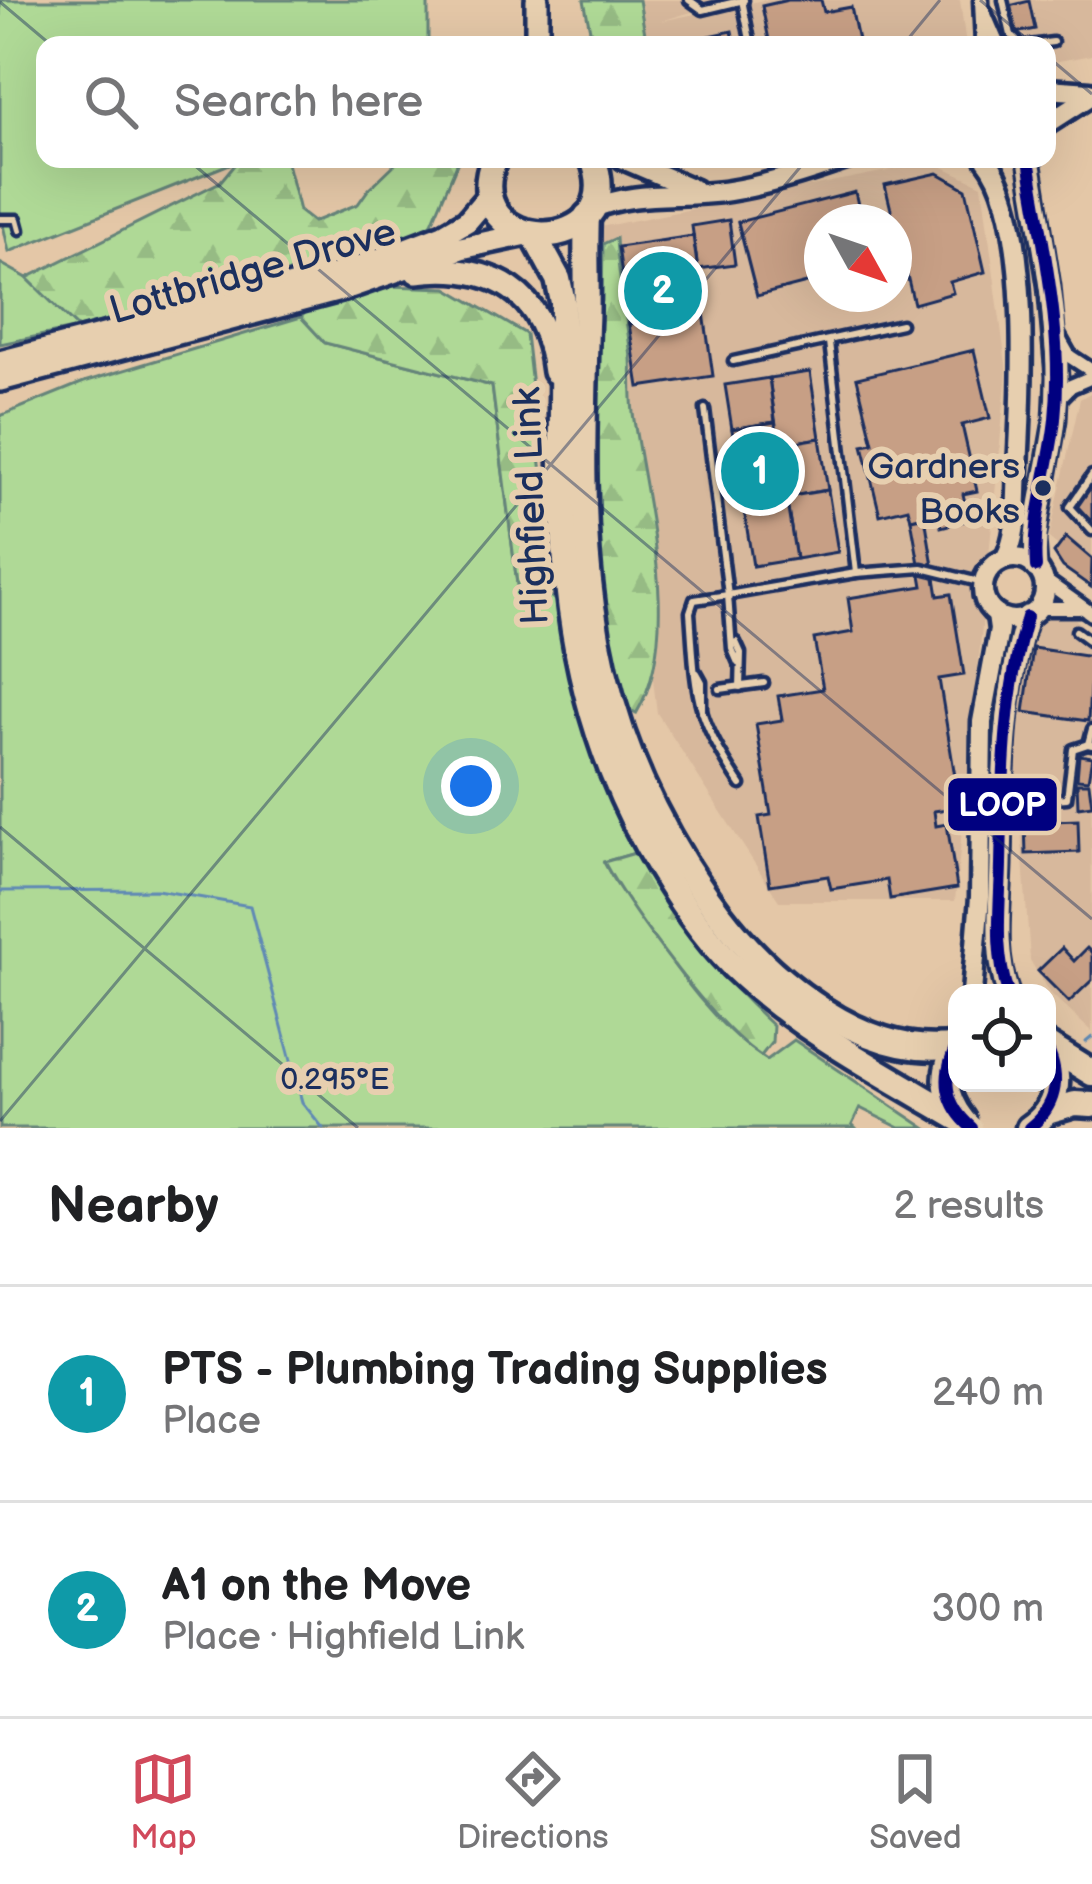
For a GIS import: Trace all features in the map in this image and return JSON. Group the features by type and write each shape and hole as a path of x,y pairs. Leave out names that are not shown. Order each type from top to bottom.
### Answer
{"highway":[{"path":"490,194 493,168"},
{"name":"Highfield Link","path":"595,168 598,181 589,213 583,444 586,584 611,704 641,788 715,910 744,945 796,992 888,1042 914,1049 948,1047"},
{"name":"Highfield Link","path":"490,194 503,219 531,236 558,279 563,302 565,582 575,648 598,736 622,797 659,867 703,931 756,987 966,1123"},
{"path":"531,236 565,233 589,213"},
{"path":"1056,1052 1092,1073"},
{"path":"948,1070 946,1091 966,1123"},
{"path":"1037,1123 1053,1092"},
{"path":"1037,1123 1075,1104 1092,1105"}],"main road":[{"path":"537,0 537,36"},
{"name":"Lottbridge Drove","path":"0,362 346,272 443,235 467,221 490,194"},
{"name":"Lottbridge Drove","path":"0,380 386,276 461,248 531,236"},
{"path":"386,276 451,268 496,279 516,292 535,310 546,331 561,422"}],"street":[{"path":"982,5 983,36"},
{"path":"982,5 994,36"},
{"path":"1056,90 1092,93"},
{"path":"1056,116 1092,93"},
{"path":"644,168 702,193"},
{"path":"589,213 625,196 753,187 816,168"},
{"path":"991,168 1003,187 1023,344 1014,524 1005,559"},
{"path":"1006,984 998,952 1004,724 1014,662 1045,589 1034,540 1056,401 1054,328 1030,168"},
{"path":"1054,328 1069,356 1092,374 1056,401"},
{"path":"1005,559 1022,559 1086,611 1033,612 1012,620 997,615 985,601 983,583 991,568 1005,559"},
{"path":"973,984 980,897 982,722 999,630 997,615"}],"lane":[{"path":"689,0 703,10 743,0 749,36"},
{"path":"1004,0 1012,36"},
{"path":"0,219 17,219 20,230"},
{"path":"733,361 901,325"},
{"path":"829,342 856,573"},
{"path":"705,409 740,687"},
{"path":"1092,475 1070,505 1092,531"},
{"path":"741,785 712,743 702,717 704,698 690,612 694,600 856,573 922,568 983,583"},
{"path":"1076,631 1092,643"},
{"path":"720,689 764,683"},
{"path":"1025,801 1067,798 1073,749 1090,745 1092,729"}],"shaded area":[{"path":"639,0 732,0 661,21 764,0 960,0 965,36 645,36"},
{"path":"997,0 1092,0 1092,55 1056,61 1056,36 1011,36"},
{"path":"902,168 946,168 982,185 1007,372 955,901 779,901 657,713 600,227"},
{"path":"1092,392 1092,575 1049,538 1080,399"},
{"path":"1038,617 1075,619 1091,633 1092,1032 1056,998 1056,984 1044,984 1030,960 1012,697"}],"green space":[{"path":"0,0 428,0 428,36 36,36 36,168 219,168 9,252 0,211"},
{"path":"584,0 639,0 645,36 591,36"},
{"path":"232,168 288,168 299,211 313,222 358,204 391,168 455,168 432,223 416,239 78,328 27,278 220,182"},
{"path":"616,238 659,607 650,681 636,714 622,705 602,607 594,312 602,301 603,244"},
{"path":"0,263 27,278 78,328 0,344"},
{"path":"387,286 447,288 526,334 555,586 549,595 528,600 518,592 492,386 325,343 301,317 311,307"},
{"path":"301,317 325,343 492,386 518,592 528,600 549,595 556,601 585,730 635,853 604,862 613,879 702,1001 744,1043 767,1060 794,1040 925,1128 900,1128 860,1108 852,1125 855,1128 0,1128 0,416 84,382"},
{"path":"635,853 697,945 773,1026 772,1042 761,1056 721,1020 675,967 604,862"}],"building":[{"path":"821,0 824,12 851,7 857,36 768,36 762,6"},
{"path":"1029,1 1035,29 1015,33 1009,6"},
{"path":"938,173 966,189 985,272 950,282 953,293 914,304 912,204 890,204 885,185"},
{"path":"855,192 858,204 808,204"},
{"path":"804,205 804,284 757,296 738,222"},
{"path":"729,220 735,264 698,269 692,226"},
{"path":"693,236 704,313 629,324 618,247"},
{"path":"704,313 713,376 639,387 629,324"},
{"path":"974,350 990,418 962,425 977,491 963,494 969,520 941,527 935,501 928,503 931,515 911,519 908,508 880,515 863,445 873,443 857,378"},
{"path":"810,372 820,438 779,445 769,378"},
{"path":"769,378 775,422 732,429 725,385"},
{"path":"775,422 786,497 743,504 732,429"},
{"path":"820,438 828,490 786,497 779,445"},
{"path":"1092,486 1092,522 1074,507"},
{"path":"828,490 838,552 796,559 786,497"},
{"path":"786,497 796,559 753,566 743,504"},
{"path":"931,515 931,522 926,523 938,596 951,594 964,675 939,679 960,807 934,811 936,826 947,824 957,888 890,899 887,880 831,889 828,876 770,885 759,817 771,815 756,724 782,720 778,696 823,689 814,639 853,632 848,598 923,586 911,519"},
{"path":"1066,537 1092,559 1091,587 1063,567 1054,553"},
{"path":"1033,648 1092,657 1088,721 1024,712"},
{"path":"1079,755 1092,757 1088,780 1077,779"},
{"path":"1077,783 1089,783 1092,805 1078,807"},
{"path":"1078,820 1079,852 1026,854 1025,822"},
{"path":"1062,948 1074,961 1087,948 1092,953 1092,980 1069,1002 1038,971"}],"waterway":[{"path":"0,891 157,890 250,906 302,1102 323,1128"},
{"path":"1086,1042 1092,1037"}],"transit line":[{"name":"LOOP","path":"1030,168 1057,354 1055,419 1039,511 1036,567"},
{"name":"LOOP","path":"1006,984 999,929 1004,771 1013,678 1027,617"},
{"name":"LOOP","path":"948,1074 948,1090"},
{"name":"LOOP","path":"949,1092 972,1128"},
{"name":"LOOP","path":"1029,1128 1054,1092"}],"place":[{"name":"A1 on the Move","path":"663,291"},
{"name":"PTS - Plumbing Trading Supplies","path":"760,471"},
{"name":"Gardners Books","path":"1043,488"}]}
